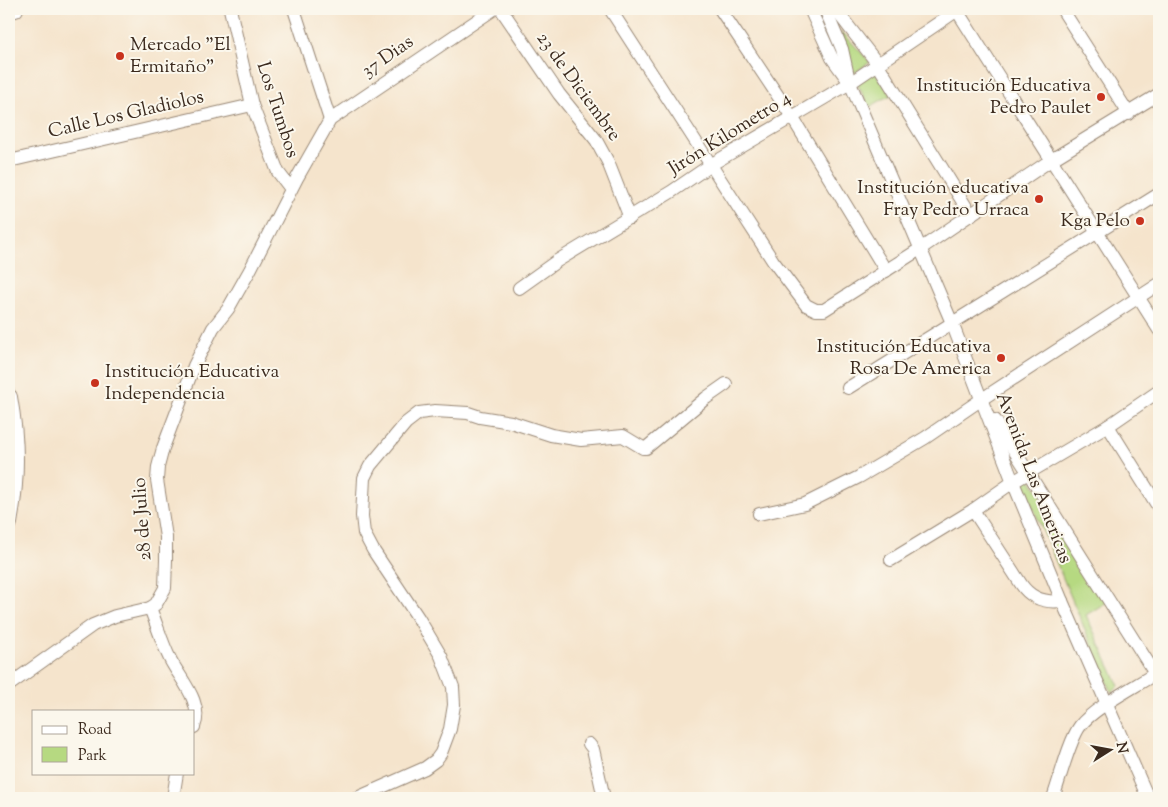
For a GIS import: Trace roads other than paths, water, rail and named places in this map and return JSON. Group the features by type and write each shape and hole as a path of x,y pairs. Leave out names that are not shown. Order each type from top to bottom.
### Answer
{"street":[{"path":"9,10 15,9"},
{"name":"Los Tumbos","path":"230,9 252,105 278,172 291,189"},
{"path":"294,9 330,120"},
{"name":"37 Dias","path":"330,120 494,9"},
{"name":"23 de Diciembre","path":"500,9 559,94 596,140 608,162 630,218"},
{"path":"610,9 774,261 806,305 816,310 824,310 920,249 1051,160 1158,98"},
{"path":"720,9 792,117 886,270"},
{"name":"Avenida Las Americas","path":"810,9 832,58 850,83 952,323 1013,482 1062,601 1148,798"},
{"path":"825,9 842,49 850,83"},
{"path":"835,9 877,63 971,215"},
{"path":"957,9 1159,330"},
{"name":"Jirón Kilometro 4","path":"519,288 557,261 630,218 712,164 850,83 957,9"},
{"path":"1062,9 1129,114"},
{"name":"Calle Los Gladiolos","path":"9,161 252,105"},
{"name":"28 de Julio","path":"150,608 156,604 165,588 166,537 157,480 163,448 194,366 213,328 228,309 250,270 291,189 330,120"},
{"path":"848,388 1159,194"},
{"path":"759,514 782,511 805,504 859,477 925,438 1159,284"},
{"path":"357,798 425,768 436,760 444,745 453,714 453,687 441,656 420,619 373,550 364,533 362,516 364,478 370,466 406,423 419,413 426,411 468,413 480,418 512,422 551,434 581,440 623,436 646,448 706,398 726,384"},
{"path":"891,560 972,510 1013,482 1108,426 1159,391"},
{"path":"9,397 14,427 16,466 9,523"},
{"path":"982,399 1158,675 1106,704 1088,717 1079,727 1053,798"},
{"path":"1108,426 1159,508"},
{"path":"972,510 1028,593 1033,597 1044,600 1062,601"},
{"path":"9,684 93,625 115,616 150,608 170,660 182,676 195,704 198,718 195,724"},
{"path":"589,744 593,749 604,798"},
{"path":"173,798 178,774"}],"place":[{"name":"Mercado \"El Ermitaño\"","path":"120,56"},
{"name":"Institución Educativa Pedro Paulet","path":"1101,97"},
{"name":"Institución educativa Fray Pedro Urraca","path":"1039,199"},
{"name":"Kga Pelo","path":"1140,221"},
{"name":"Institución Educativa Rosa De America","path":"1001,358"},
{"name":"Institución Educativa Independencia","path":"95,383"}]}
